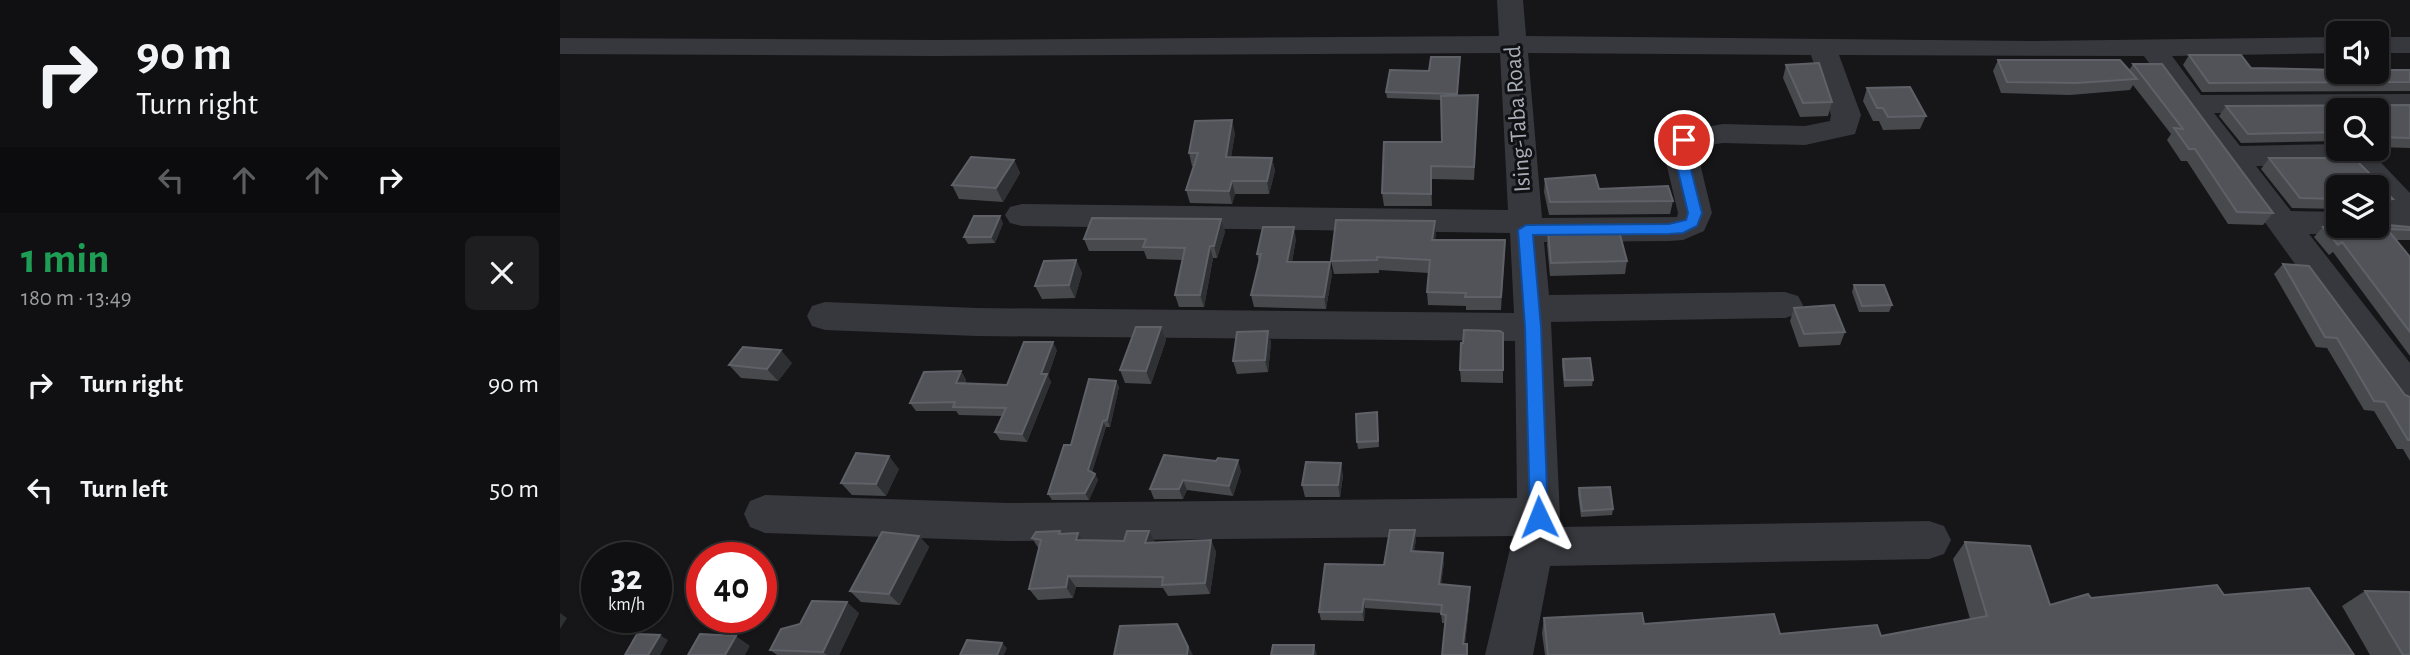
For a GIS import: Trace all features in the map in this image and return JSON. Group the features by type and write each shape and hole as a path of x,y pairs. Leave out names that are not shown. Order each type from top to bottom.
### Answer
{"street":[{"name":"Ising-Taba Road","path":"1510,0 1511,45 1532,318 1536,532 1510,655"},
{"path":"2389,45 2410,45"},
{"path":"560,46 2326,46"},
{"path":"1022,215 1683,228 1692,223 1695,213 1680,154 1680,146 1684,140 1715,136 1820,135 1844,127 1846,115 1822,47"},
{"path":"2152,47 2281,222 2392,345 2410,392"},
{"path":"2192,104 2399,103 2410,125"},
{"path":"2309,104 2326,122"},
{"path":"2231,156 2326,148"},
{"path":"2362,161 2410,213"},
{"path":"2281,222 2326,223"},
{"path":"2389,223 2410,224"},
{"path":"825,316 977,322 1532,318 1786,305"},
{"path":"765,514 1008,522 1929,540"}],"building":[{"path":"2189,55 2241,55 2251,68 2326,70 2326,82 2209,83"},
{"path":"1431,57 1460,57 1457,94 1386,92 1390,70 1429,71"},
{"path":"1998,60 2120,60 2137,79 2076,83 2007,82"},
{"path":"1819,63 1832,102 1803,103 1786,65"},
{"path":"2133,64 2162,64 2273,213 2237,212 2195,149 2189,149 2174,128 2183,129"},
{"path":"2389,70 2410,70 2410,82 2389,82"},
{"path":"1910,87 1926,116 1888,117 1883,108 1877,108 1867,88"},
{"path":"1478,95 1474,167 1431,166 1431,194 1382,193 1384,142 1442,142 1441,96"},
{"path":"2326,105 2326,132 2248,134 2226,106"},
{"path":"2389,105 2410,105 2410,138 2389,137"},
{"path":"1232,120 1226,157 1272,158 1267,181 1232,181 1229,191 1186,190 1198,153 1189,153 1195,121"},
{"path":"971,157 1014,160 996,188 952,185"},
{"path":"2269,158 2357,161 2371,175 2326,175 2326,199 2300,198"},
{"path":"1595,175 1599,189 1668,186 1673,201 1550,202 1545,179"},
{"path":"974,216 1000,216 991,237 964,237"},
{"path":"1092,218 1221,219 1214,246 1210,246 1200,295 1175,295 1185,248 1143,247 1146,239 1084,239"},
{"path":"1336,220 1435,221 1432,240 1505,240 1501,297 1465,297 1466,293 1427,292 1430,260 1377,257 1377,260 1331,261"},
{"path":"2389,225 2410,227 2410,230 2389,229"},
{"path":"1263,227 1294,227 1287,262 1330,262 1324,297 1251,295 1261,254 1257,254"},
{"path":"1548,231 1619,231 1627,261 1551,263"},
{"path":"2389,231 2410,257 2410,332 2342,242 2338,245 2332,238 2389,238"},
{"path":"1076,260 1069,285 1035,286 1044,261"},
{"path":"2283,264 2309,266 2405,395 2410,397 2410,440 2385,402 2374,401 2337,338 2325,337"},
{"path":"1854,285 1884,285 1892,305 1862,306"},
{"path":"1834,305 1845,332 1804,334 1794,308"},
{"path":"1136,327 1161,327 1146,371 1120,370"},
{"path":"1464,330 1503,333 1503,370 1460,370"},
{"path":"1268,331 1265,360 1233,361 1237,332"},
{"path":"1024,342 1053,342 1041,374 1047,374 1022,434 995,432 1006,408 953,407 955,402 910,403 924,372 961,371 956,383 1007,385"},
{"path":"743,347 781,350 767,369 729,365"},
{"path":"1590,358 1593,380 1565,380 1563,359"},
{"path":"1089,379 1116,381 1107,420 1103,421 1088,470 1095,474 1085,493 1048,494 1064,445 1071,445"},
{"path":"1377,412 1378,441 1357,442 1356,414"},
{"path":"856,453 889,456 876,484 841,483"},
{"path":"1164,455 1216,461 1218,458 1238,460 1229,486 1183,480 1179,489 1150,489"},
{"path":"1306,462 1341,463 1338,485 1302,485"},
{"path":"1610,487 1613,509 1582,511 1579,488"},
{"path":"1390,530 1415,530 1411,551 1443,553 1439,584 1470,587 1463,644 1467,644 1467,655 1442,655 1446,615 1441,614 1442,605 1364,599 1362,612 1319,612 1325,564 1384,565"},
{"path":"1060,531 1059,534 1078,533 1076,540 1124,541 1127,531 1149,531 1145,543 1211,540 1205,583 1162,585 1163,577 1068,576 1066,587 1029,589 1041,540 1032,538 1036,532"},
{"path":"882,532 919,536 889,594 850,591"},
{"path":"1965,542 2030,546 2050,605 2088,594 2091,598 2217,585 2224,595 2309,588 2354,655 1548,655 1544,618 1642,613 1644,624 1774,614 1780,634 1877,625 1881,636 1987,616"},
{"path":"2365,591 2410,592 2410,655 2403,655"},
{"path":"812,601 847,602 823,652 770,650 781,629 800,624"},
{"path":"1177,624 1188,647 1187,655 1114,655 1120,626"},
{"path":"637,634 660,635 648,655 625,655"},
{"path":"700,634 736,636 725,655 688,655"},
{"path":"967,640 1002,643 997,655 960,655"},
{"path":"1273,645 1314,645 1313,655 1271,655"}],"route":[{"path":"1539,517 1533,327 1526,230 1669,229 1683,228 1692,223 1695,213 1680,154 1680,146 1684,140"}]}
